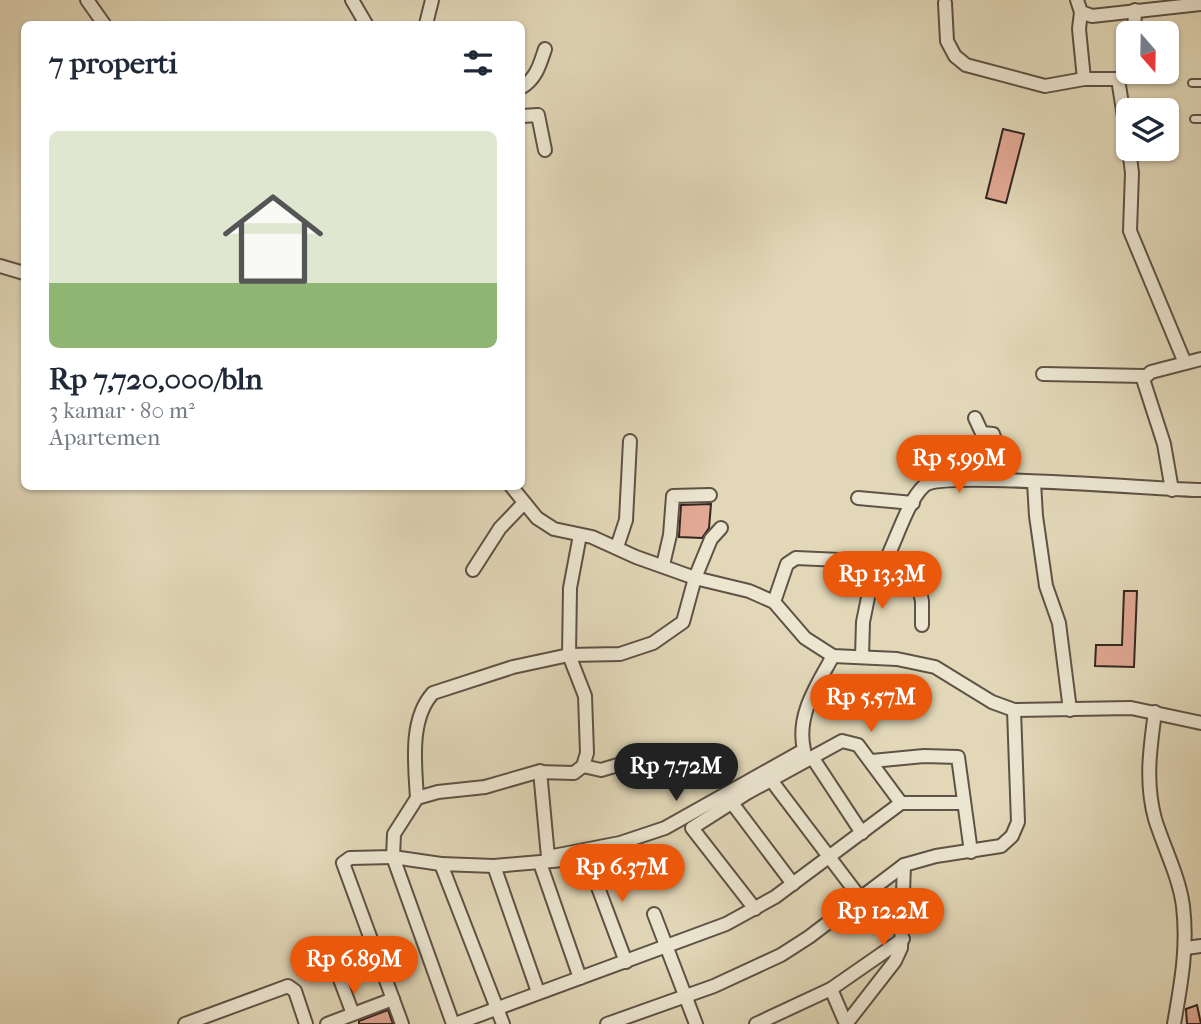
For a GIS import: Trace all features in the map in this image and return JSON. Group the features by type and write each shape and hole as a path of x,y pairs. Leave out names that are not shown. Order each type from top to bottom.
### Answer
{"street":[{"path":"87,0 102,21"},
{"path":"352,0 364,21"},
{"path":"427,21 432,0"},
{"path":"944,4 947,41 955,56 966,65 1045,86 1084,79 1116,79"},
{"path":"1079,6 1092,16 1201,4"},
{"path":"1079,6 1084,79"},
{"path":"1135,10 1135,21"},
{"path":"525,85 531,81 545,49"},
{"path":"525,116 538,115 545,150"},
{"path":"1130,161 1130,231 1185,363"},
{"path":"0,266 21,272"},
{"path":"1043,374 1144,376 1201,359"},
{"path":"1144,376 1143,386 1164,443 1172,490"},
{"path":"975,418 982,433 992,432 1009,479"},
{"path":"617,547 626,520 630,441"},
{"path":"862,657 863,622 880,562 923,486 934,480 1009,479 1201,490"},
{"path":"1034,482 1046,586 1059,623 1070,710"},
{"path":"514,490 523,504 554,530 617,547 695,578 749,591 774,602 805,638 833,656 862,657 935,667 982,696 1014,710 1131,708 1201,723"},
{"path":"663,565 670,535 673,496 710,495"},
{"path":"858,498 913,503"},
{"path":"473,570 500,528 523,504"},
{"path":"721,528 711,539 704,562 695,578 683,622 653,643 620,654 569,655 513,667 433,693 418,719 415,763 418,798 394,834 393,857 454,1024 726,924 793,884 901,803 964,803"},
{"path":"580,535 570,588 569,655 585,696 587,753 583,766"},
{"path":"774,602 787,564 796,558 913,563 922,601 922,625"},
{"path":"540,771 548,857 620,843 666,828 804,750 801,737 805,711 833,656"},
{"path":"607,1024 714,986 781,955 904,865 936,856 1001,846 1016,830 1014,710"},
{"path":"1155,712 1147,767 1156,819 1183,905 1185,948 1174,1024"},
{"path":"755,909 692,828 837,743 849,741 858,745 872,761 901,803"},
{"path":"872,761 956,755 961,763 971,852"},
{"path":"812,757 862,834"},
{"path":"418,798 438,792 485,787 540,771 567,774 583,766 601,770 628,762"},
{"path":"771,780 860,899"},
{"path":"732,803 793,884"},
{"path":"402,1024 343,865 350,858 393,857 441,864 494,866 587,858 626,962"},
{"path":"540,863 580,978"},
{"path":"441,864 503,1024"},
{"path":"831,989 846,1024 895,961 903,939 904,865"},
{"path":"494,866 538,992"},
{"path":"654,914 696,1024"},
{"path":"756,1024 831,989 903,939"},
{"path":"1185,948 1201,946"},
{"path":"330,953 353,1014"},
{"path":"185,1024 291,986 306,1024"},
{"path":"327,1024 393,999"},
{"path":"793,1009 798,1024"}],"lane":[{"path":"1192,83 1201,83"}],"building":[{"path":"1003,129 1024,134 1006,203 986,198"},
{"path":"711,504 709,528 702,538 679,537 681,505"},
{"path":"1124,591 1137,591 1134,667 1095,666 1096,645 1122,645"},
{"path":"1197,1005 1201,1024 1187,1024 1186,1009"},
{"path":"388,1010 393,1024 359,1024 359,1021"}]}
